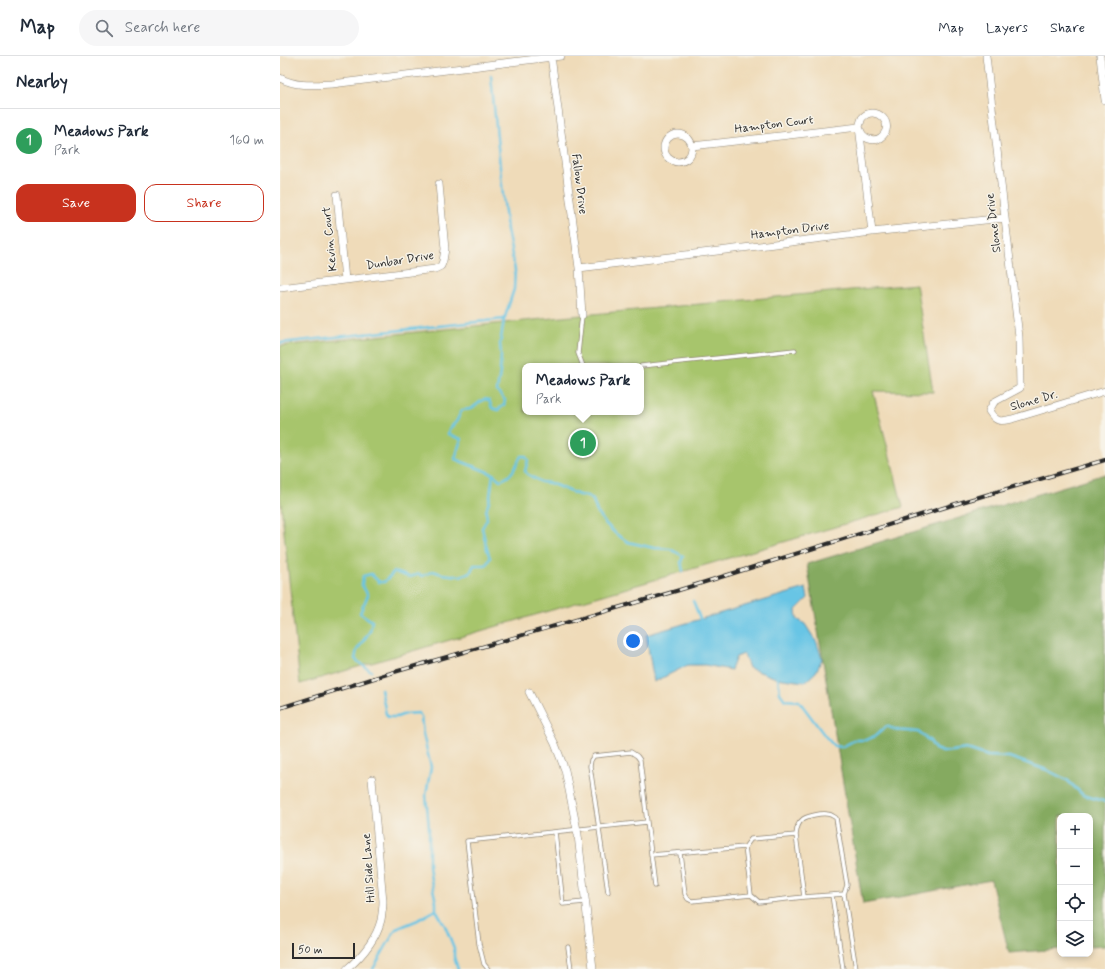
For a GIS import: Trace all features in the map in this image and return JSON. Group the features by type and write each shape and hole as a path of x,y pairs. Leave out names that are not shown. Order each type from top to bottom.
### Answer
{"street":[{"path":"280,78 286,82 298,84 332,84 561,56"},
{"name":"Slone Drive","path":"986,56 1019,337 1020,388"},
{"path":"1100,56 1105,100"},
{"name":"Fallow Drive","path":"551,57 579,268 582,314"},
{"name":"Hampton Court","path":"692,146 859,127 872,232"},
{"path":"674,134 682,134 688,138 692,146 691,154 686,160 678,162 670,160 665,154 664,146 667,139 674,134"},
{"name":"Dunbar Drive","path":"280,288 435,269 441,266 445,249 439,184"},
{"name":"Kevin Court","path":"337,195 345,280"},
{"name":"Hampton Drive","path":"579,268 872,232 1004,218"},
{"name":"Slone Dr.","path":"1020,388 994,402 989,411 994,418 1002,422 1105,392"},
{"path":"530,692 566,770 577,830 593,969"},
{"name":"Hill Side Lane","path":"347,969 363,954 377,932 381,920 384,901 372,779"}],"lane":[{"path":"582,314 578,353 582,363"},
{"path":"644,366 795,350"},
{"path":"608,892 590,766 591,760 594,756 631,752 640,760 655,886"},
{"path":"804,897 796,835 797,826 806,816 827,814 833,815 836,818 847,885 844,894 856,969"},
{"path":"488,969 484,964 479,944 467,841 647,822"},
{"path":"555,832 563,904 585,902"},
{"path":"796,835 751,839 745,847 751,895 759,902 844,894"},
{"path":"651,855 745,847"},
{"path":"680,853 685,894 688,899 692,901 751,895"},
{"path":"832,895 843,969"},
{"path":"568,947 571,969"}],"green space":[{"path":"916,284 933,392 873,391 903,507 300,684 280,494 280,346 582,315"},
{"path":"1105,474 1105,946 1093,947 1093,813 1057,813 1057,949 1009,953 991,880 863,904 807,564"}],"water":[{"path":"806,588 808,598 796,610 797,619 805,624 817,643 822,659 816,672 805,682 776,678 749,668 744,654 736,657 731,670 705,665 688,665 654,682 646,635"}],"waterway":[{"path":"491,76 507,230 515,270 514,289 504,320 500,344 500,372 497,391 505,400 504,405 498,410 492,408 489,400 484,399 471,409 462,410 456,422 449,429 448,434 461,439 455,459 493,474 500,480 508,477 521,456 525,456 528,460 525,471 527,474 541,482 550,483 579,495 588,496 593,500 597,512 605,523 616,534 628,542 654,548 670,549 683,556 681,562 683,571"},
{"path":"280,343 504,319"},
{"path":"371,671 355,659 357,650 370,631 372,621 360,613 368,595 362,585 363,576 371,574 379,582 384,582 394,572 410,577 418,574 423,576 433,571 442,574 460,576 470,573 474,565 486,565 490,558 482,528 487,519 486,512 490,497 493,474"},
{"path":"693,601 701,621"},
{"path":"777,675 780,693 785,700 799,701 834,746 842,747 855,740 866,740 875,736 887,726 895,730 918,732 930,741 935,749 943,752 967,749 988,756 1009,757 1047,770 1067,780 1083,795 1105,802"},
{"path":"381,689 386,714 388,717 419,713 421,717 423,734 431,767 426,795 431,880 436,902 436,910 445,926 454,948 454,957 458,969"},
{"path":"373,969 396,929 418,920 436,910"}],"railway":[{"path":"280,708 384,675 676,591 962,502 1105,460"}],"place":[{"name":"Meadows Park","path":"583,443"}]}
